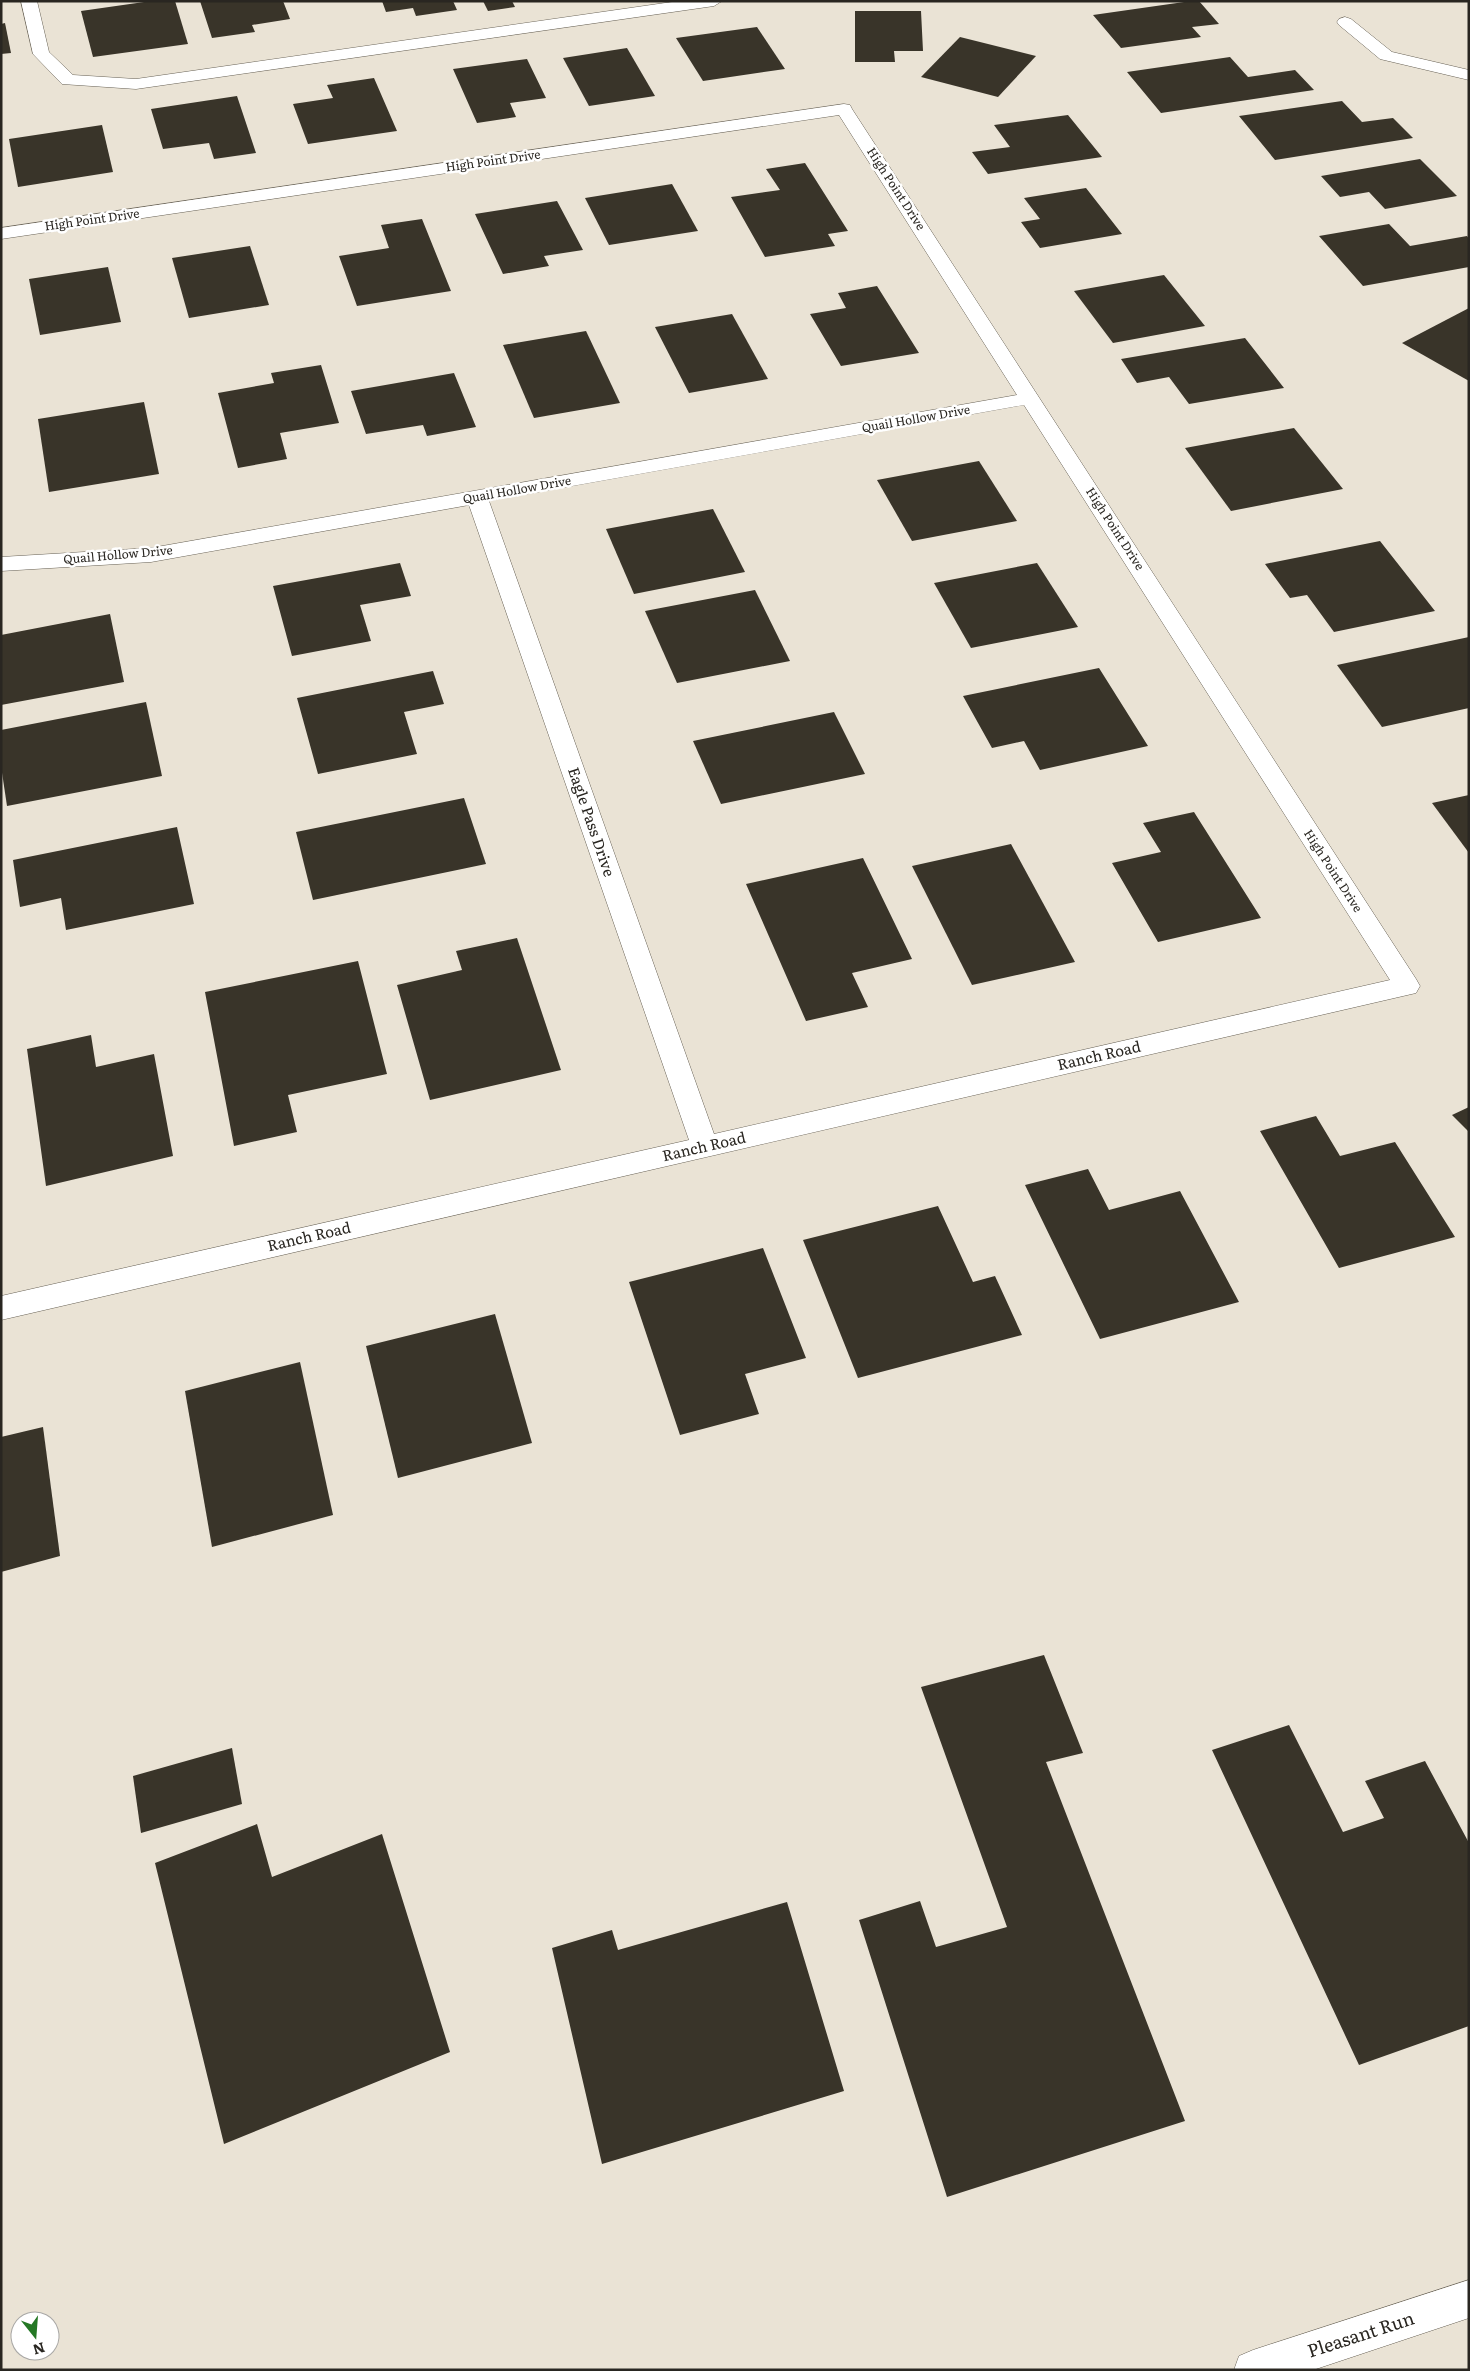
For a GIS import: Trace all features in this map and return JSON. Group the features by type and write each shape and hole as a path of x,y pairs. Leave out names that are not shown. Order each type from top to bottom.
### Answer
{"street":[{"path":"29,1 41,54 68,80 136,84 714,1"},
{"path":"1344,22 1386,56 1469,75"},
{"name":"High Point Drive","path":"1,234 844,109 1407,986"},
{"name":"Quail Hollow Drive","path":"1,564 151,555 1031,398"},
{"name":"Eagle Pass Drive","path":"477,497 705,1147"},
{"name":"Ranch Road","path":"1,1308 1407,986"},
{"name":"Pleasant Run","path":"1253,2370 1469,2299"}],"building":[{"path":"151,1 175,1 188,44 93,57 81,11"},
{"path":"200,1 283,1 290,19 252,25 255,32 212,38"},
{"path":"382,1 453,1 457,10 416,16 413,8 386,12"},
{"path":"483,1 512,1 515,7 488,11"},
{"path":"1199,1 1219,24 1192,27 1201,37 1121,48 1093,15"},
{"path":"855,11 921,11 923,51 894,51 895,62 855,62"},
{"path":"5,23 11,53 1,54 1,24"},
{"path":"757,27 785,69 703,81 676,38"},
{"path":"960,37 1036,56 998,97 921,77"},
{"path":"627,48 655,96 589,106 563,58"},
{"path":"1230,57 1248,77 1295,70 1314,90 1161,113 1127,72"},
{"path":"527,59 546,98 510,103 516,117 477,123 453,69"},
{"path":"374,78 397,131 308,144 293,104 333,98 327,85"},
{"path":"237,96 256,153 214,159 209,143 163,149 151,109"},
{"path":"1342,101 1362,122 1393,118 1413,138 1275,160 1239,116"},
{"path":"1068,115 1102,157 988,174 972,152 1010,147 994,125"},
{"path":"102,125 113,172 18,187 9,139"},
{"path":"1420,159 1457,196 1385,209 1369,192 1340,197 1321,176"},
{"path":"805,163 848,231 828,234 835,246 765,257 731,197 780,190 766,169"},
{"path":"672,184 698,231 609,245 585,198"},
{"path":"1086,188 1122,234 1040,248 1021,222 1040,219 1024,198"},
{"path":"557,201 583,250 544,256 549,266 503,274 475,214"},
{"path":"422,219 451,291 357,306 339,256 389,248 381,225"},
{"path":"1389,224 1410,246 1467,236 1469,239 1469,267 1363,286 1319,236"},
{"path":"250,246 269,305 189,318 172,258"},
{"path":"108,267 121,322 40,335 29,279"},
{"path":"1164,275 1205,326 1113,343 1074,291"},
{"path":"877,286 919,353 841,366 810,314 846,308 838,293"},
{"path":"1469,308 1469,381 1402,343"},
{"path":"732,314 768,379 689,393 655,327"},
{"path":"586,331 620,403 534,418 503,345"},
{"path":"1245,338 1284,388 1189,404 1169,377 1137,383 1121,359"},
{"path":"321,365 339,423 280,433 287,459 238,468 218,393 274,383 271,373"},
{"path":"454,373 476,427 427,436 423,425 366,434 351,391"},
{"path":"144,402 159,474 49,492 38,419"},
{"path":"1294,428 1343,489 1231,511 1185,448"},
{"path":"979,461 1017,521 912,541 877,480"},
{"path":"713,509 745,572 634,594 606,529"},
{"path":"1380,541 1435,611 1334,632 1307,595 1290,598 1265,564"},
{"path":"400,563 411,596 360,605 371,641 292,656 273,586"},
{"path":"1037,563 1078,627 971,648 934,583"},
{"path":"755,590 790,661 677,683 645,611"},
{"path":"110,614 124,682 1,705 1,635"},
{"path":"1469,637 1469,708 1382,727 1337,665"},
{"path":"1099,668 1148,746 1040,770 1024,741 992,748 963,696"},
{"path":"433,671 444,704 404,712 417,754 318,774 297,698"},
{"path":"146,702 162,776 7,806 1,766 1,730"},
{"path":"834,712 865,774 721,804 693,741"},
{"path":"1469,795 1469,853 1432,803"},
{"path":"464,798 486,864 313,900 296,832"},
{"path":"1194,812 1261,918 1158,942 1112,863 1161,852 1143,823"},
{"path":"177,827 194,904 66,930 61,898 20,907 13,860"},
{"path":"1011,844 1075,962 972,985 912,866"},
{"path":"863,858 912,959 852,973 868,1007 806,1021 746,884"},
{"path":"517,938 561,1070 430,1100 397,985 462,970 456,951"},
{"path":"358,961 387,1074 288,1095 297,1132 234,1146 205,992"},
{"path":"91,1035 96,1067 154,1054 173,1156 46,1186 27,1049"},
{"path":"1469,1107 1469,1132 1452,1115"},
{"path":"1316,1116 1340,1156 1395,1142 1455,1237 1339,1268 1260,1131"},
{"path":"1088,1169 1109,1210 1180,1191 1239,1302 1100,1339 1025,1185"},
{"path":"938,1206 973,1282 995,1276 1022,1335 858,1378 803,1240"},
{"path":"763,1248 806,1358 745,1374 759,1414 680,1435 629,1282"},
{"path":"495,1314 532,1443 398,1478 366,1346"},
{"path":"300,1362 333,1515 212,1547 185,1391"},
{"path":"43,1427 60,1556 1,1572 1,1437"},
{"path":"1044,1655 1083,1753 1046,1762 1185,2121 947,2197 859,1920 920,1901 936,1947 1007,1927 921,1687"},
{"path":"1289,1725 1343,1832 1384,1818 1365,1781 1425,1761 1469,1843 1469,2026 1359,2065 1212,1750"},
{"path":"232,1748 242,1804 141,1833 133,1776"},
{"path":"257,1824 272,1877 382,1834 450,2052 224,2144 155,1863"},
{"path":"787,1902 844,2091 602,2164 552,1948 612,1930 618,1950"}]}
